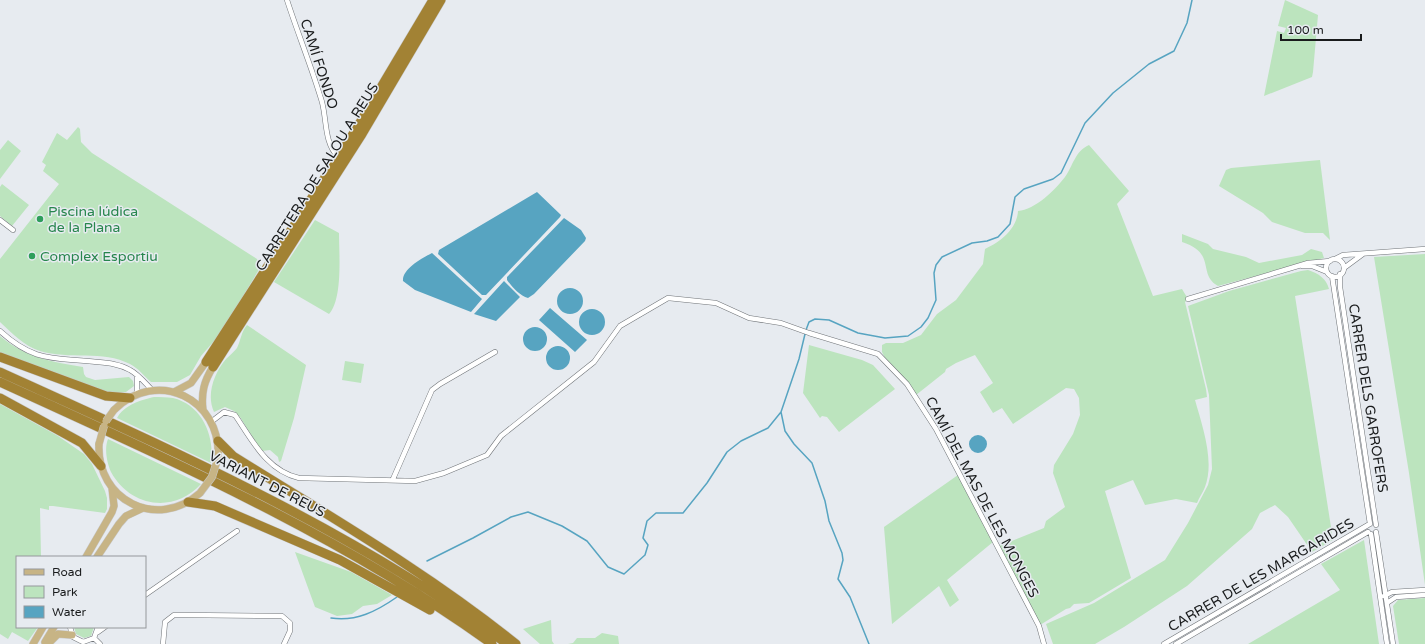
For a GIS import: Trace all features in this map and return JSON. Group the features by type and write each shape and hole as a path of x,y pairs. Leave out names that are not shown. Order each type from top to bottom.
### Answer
{"highway":[{"path":"210,365 433,0"},
{"name":"CARRETERA DE SALOU A REUS","path":"210,365 362,134 441,0"},
{"path":"0,358 106,396 134,396"},
{"name":"VARIANT DE REUS","path":"0,372 232,480 327,530 429,590 507,644"},
{"name":"VARIANT DE REUS","path":"0,382 228,488 330,543 424,598 492,644"},
{"path":"0,398 82,443 101,466"},
{"path":"218,441 233,456 352,530 427,580 516,644"},
{"path":"188,502 215,506 340,560 421,604 483,644"}],"main road":[{"path":"174,392 191,383 210,365"},
{"path":"202,410 205,380 210,365"},
{"path":"87,556 102,531 114,506 112,488 101,466 99,444 104,426 114,410 134,396 152,391 174,392 189,399 202,410 211,422 218,441 218,458 212,477 200,493 188,502 168,509 143,508 126,501 112,488"},
{"path":"98,556 111,534 126,516 143,508"},
{"path":"33,644 42,628"},
{"path":"44,644 53,628"},
{"path":"48,644 58,634 75,639"}],"street":[{"name":"CAMÍ FONDO","path":"287,0 322,102 329,142 332,150 338,157"},
{"path":"0,220 13,230"},
{"path":"1328,272 1326,266 1332,260 1343,255 1425,249"},
{"path":"1298,266 1312,266 1328,272 1332,276 1340,274 1344,268 1365,254"},
{"path":"1188,299 1251,278 1319,260 1341,262 1344,268"},
{"name":"CARRER DELS GARROFERS","path":"1340,274 1340,287 1376,525 1372,533"},
{"name":"CARRER DELS GARROFERS","path":"1332,276 1369,524 1372,533"},
{"name":"CAMÍ DEL MAS DE LES MONGES","path":"211,422 224,412 235,415 262,455 270,463 290,476 299,478 393,479 416,481 444,473 487,455 501,436 594,362 620,326 668,298 716,303 749,318 781,323 809,334 878,354 907,384 940,436 1039,626 1044,644"},
{"path":"0,331 12,342 22,348 48,358 112,364 131,370 152,391"},
{"path":"393,479 432,390 495,352"},
{"path":"134,396 137,377"},
{"path":"1369,524 1376,525"},
{"name":"CARRER DE LES MARGARIDES","path":"1164,644 1369,524"},
{"path":"146,594 237,531"},
{"path":"1372,533 1386,596 1393,644"},
{"path":"1372,533 1387,644"},
{"name":"CARRER DE LES MARGARIDES","path":"1176,644 1372,533"},
{"path":"1380,597 1386,596 1392,592 1425,590"},
{"path":"1387,603 1396,597 1425,595"},
{"path":"163,644 164,626 169,618 174,615 184,614 277,615 290,623 290,631 284,644"},
{"path":"70,628 75,639 86,643 94,638 98,629"},
{"path":"94,638 100,644"}],"green space":[{"path":"1285,0 1318,15 1312,77 1264,96 1277,31 1284,33 1286,28 1278,26"},
{"path":"78,127 80,129 81,142 92,153 257,259 261,266 221,333 201,356 190,375 177,382 151,382 130,364 109,357 51,354 34,349 23,343 0,322 0,259 59,184 43,171 46,165 42,162 57,133 67,140"},
{"path":"8,140 21,151 0,179 0,150"},
{"path":"1089,145 1129,191 1117,204 1153,296 1182,289 1188,299 1185,302 1207,397 1195,400 1206,443 1209,466 1208,477 1197,503 1176,499 1145,505 1133,480 1105,491 1131,578 1089,603 1074,604 1070,608 1040,625 999,546 1044,528 1046,521 1065,507 1053,473 1054,465 1073,434 1080,415 1079,398 1074,389 1066,388 1013,424 1002,408 993,413 980,392 993,383 975,355 946,369 945,372 916,395 885,358 882,352 882,345 886,343 903,343 921,335 937,314 956,300 983,264 985,249 1002,239 1007,234 1015,224 1018,211 1031,207 1051,193 1068,173 1080,151"},
{"path":"1320,160 1330,240 1323,233 1305,233 1272,222 1263,213 1219,186 1226,170 1231,168"},
{"path":"2,184 29,205 12,226 0,216 0,187"},
{"path":"315,220 339,233 340,263 338,287 333,307 329,314 274,282"},
{"path":"1182,234 1208,244 1213,249 1246,257 1259,263 1302,255 1311,249 1322,252 1324,258 1218,286 1208,276 1203,258 1199,252 1193,247 1182,242"},
{"path":"1425,254 1425,585 1409,473 1374,257"},
{"path":"1308,270 1322,277 1329,289 1295,296 1333,540 1312,552 1288,517 1275,505 1260,513 1252,529 1187,586 1124,627 1095,644 1053,644 1046,624 1094,603 1165,560 1188,523 1208,485 1212,469 1209,395 1188,306 1229,291"},
{"path":"247,325 306,365 294,418 281,461 279,462 278,457 270,450 262,451 260,449 240,417 234,411 225,407 214,412 212,405 211,391 215,377 226,359 237,348 243,330"},
{"path":"0,336 19,349 39,358 83,367 86,377 95,380 129,377 133,381 134,386 126,392 109,394 0,354"},
{"path":"809,345 862,360 873,365 895,389 839,432 827,417 822,416 820,418 803,393"},
{"path":"345,361 364,364 361,383 342,380"},
{"path":"154,397 173,398 183,402 192,407 199,415 208,432 211,442 211,463 117,418 128,406"},
{"path":"0,404 58,436 84,454 92,464 105,491 107,498 107,509 105,513 53,506 49,506 49,510 40,508 41,556 16,556 16,628 37,628 28,641 12,632 8,639 0,634"},
{"path":"108,439 201,484 190,494 178,500 166,503 141,499 129,493 119,484 111,472 106,456"},
{"path":"958,475 993,542 947,580 959,600 950,607 939,586 892,624 884,527"},
{"path":"1364,540 1379,644 1248,644 1340,590 1321,564"},
{"path":"295,552 351,572 392,595 377,604 363,606 352,614 337,616 315,607"},
{"path":"1425,598 1425,644 1399,644 1393,606 1398,600"},
{"path":"551,620 552,641 554,644 540,644 523,629"},
{"path":"74,628 94,628 91,636 84,638 76,634"},
{"path":"602,633 618,636 619,644 568,644 573,643 577,638 595,638"}],"water":[{"path":"537,192 561,215 486,295 482,295 438,254 439,250"},
{"path":"564,218 581,230 586,238 585,241 534,294 528,298 525,297 514,288 507,280 507,277"},
{"path":"432,253 482,299 471,312 415,290 403,281 409,268"},
{"path":"504,281 520,297 496,321 474,314"},
{"path":"570,288 579,292 583,301 579,310 570,314 561,310 557,301 561,292"},
{"path":"550,308 587,340 575,352 539,320"},
{"path":"592,309 601,313 605,322 601,331 592,335 583,331 579,322 583,313"},
{"path":"535,327 544,330 547,339 544,348 535,351 526,348 523,339 526,330"},
{"path":"558,346 567,349 570,358 567,367 558,370 549,367 546,358 549,349"},
{"path":"978,435 984,438 987,444 984,450 978,453 972,450 969,444 972,438"}],"waterway":[{"path":"806,330 809,322 815,319 829,320 858,333 885,338 908,336 921,327 928,318 936,300 934,273 936,265 942,257 972,243 987,241 998,237 1010,224 1015,197 1024,189 1053,179 1061,173 1085,123 1113,93 1149,64 1174,51 1187,23 1192,0"},
{"path":"427,561 511,517 528,512 562,526 587,541 608,567 624,574 645,555 648,545 643,538 647,521 656,513 683,513 707,483 727,452 741,441 768,428 781,412 799,359 805,334"},
{"path":"781,412 785,431 794,444 812,463 825,501 829,521 842,553 843,560 838,579 850,597 869,644"},
{"path":"331,618 340,619 358,617 382,607 397,597"}],"place":[{"name":"Piscina lúdica de la Plana","path":"40,219"},
{"name":"Complex Esportiu","path":"32,256"}]}
